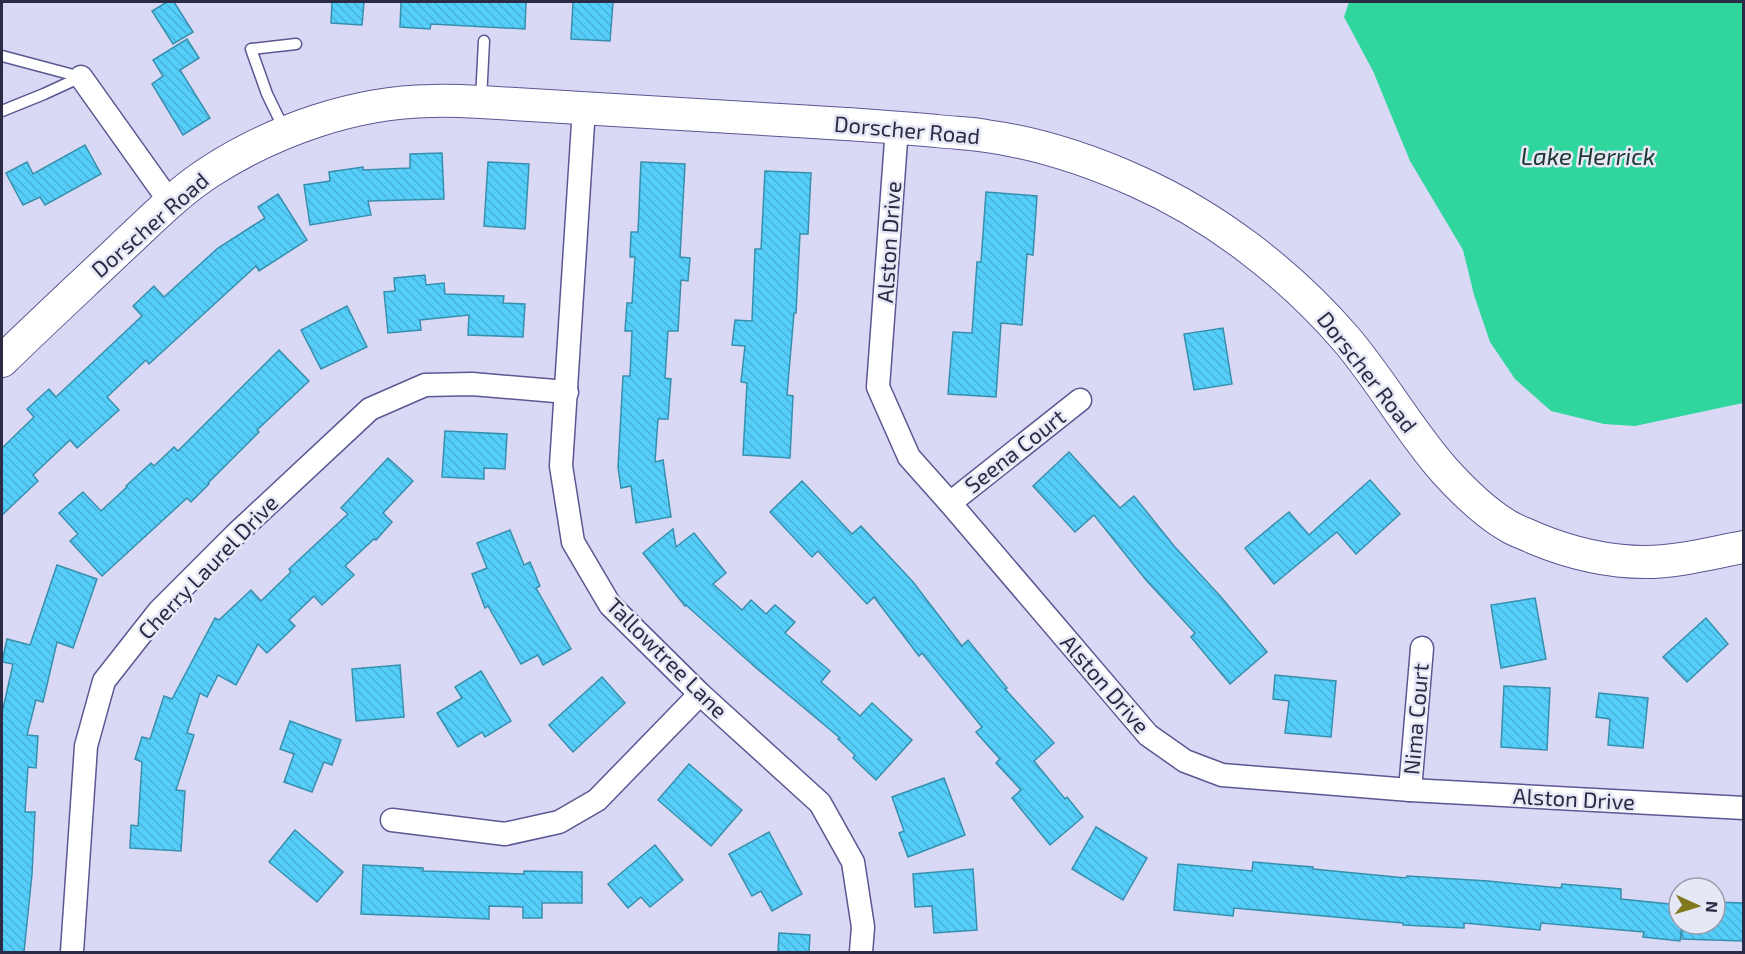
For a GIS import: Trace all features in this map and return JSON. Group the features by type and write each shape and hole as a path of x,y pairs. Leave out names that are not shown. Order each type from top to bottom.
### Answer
{"street":[{"path":"81,77 171,202"},
{"name":"Dorscher Road","path":"2,361 171,202 210,172 247,150 286,132 342,114 390,104 430,100 897,127 986,136 1038,146 1136,181 1223,230 1277,272 1315,306 1347,341 1444,470 1474,501 1509,526 1578,554 1615,560 1646,562 1676,560 1743,547"},
{"name":"Tallowtree Lane","path":"584,108 561,466 573,542 610,605 700,694 820,802 853,862 863,927 861,952"},
{"name":"Alston Drive","path":"897,127 878,387 909,457 1148,735 1185,761 1222,775 1410,790 1743,808"},
{"name":"Cherry Laurel Drive","path":"72,952 86,746 104,681 159,611 234,535 370,409 425,386 472,384 567,392"},
{"name":"Seena Court","path":"950,503 1080,400"},
{"name":"Nima Court","path":"1410,790 1422,648"},
{"path":"392,820 505,834 559,822 597,800 700,694"}],"lane":[{"path":"481,102 484,41"},
{"path":"286,132 267,94 251,49 296,44"},
{"path":"2,56 81,77"},
{"path":"2,111 81,77"}],"water":[{"name":"Lake Herrick","path":"1349,2 1743,2 1743,403 1635,426 1604,424 1551,411 1515,379 1490,342 1474,295 1463,250 1410,161 1373,71 1344,17"}],"building":[{"path":"167,2 174,2 193,32 173,44 152,11"},
{"path":"332,2 364,2 362,25 331,23"},
{"path":"401,2 526,2 525,29 431,24 430,29 400,27"},
{"path":"573,2 613,2 610,41 571,39"},
{"path":"187,39 199,58 180,70 210,118 183,135 152,84 163,76 153,60"},
{"path":"85,145 101,174 45,205 40,197 23,205 6,173 27,162 33,174"},
{"path":"442,153 444,199 368,201 371,215 310,225 304,185 330,181 329,172 363,167 363,170 410,168 410,154"},
{"path":"488,162 529,164 525,229 484,226"},
{"path":"641,162 685,164 680,257 690,258 688,281 681,280 678,331 668,331 665,378 671,379 668,419 658,419 655,462 663,460 671,517 636,523 631,486 621,488 618,467 623,376 630,376 632,331 625,331 627,303 632,303 635,257 630,257 631,232 638,232"},
{"path":"765,171 811,173 808,234 800,234 796,313 794,313 787,395 793,396 790,458 743,455 747,383 741,382 745,346 732,345 735,320 752,321 755,249 761,249"},
{"path":"986,192 1037,196 1033,255 1027,254 1022,325 1001,323 996,397 948,394 953,332 972,333 977,262 981,262"},
{"path":"278,194 307,240 259,271 256,266 149,364 146,360 107,397 119,410 77,448 70,440 33,475 38,481 2,515 2,448 34,417 27,409 49,389 56,397 142,316 133,306 154,286 164,297 218,248 265,218 258,207"},
{"path":"425,275 426,285 444,283 445,294 504,296 503,303 525,304 523,337 468,335 469,315 420,320 421,330 388,333 384,292 395,291 394,278"},
{"path":"347,306 367,347 321,369 301,330"},
{"path":"1223,328 1232,384 1194,390 1184,334"},
{"path":"279,350 309,381 257,430 259,432 191,502 187,498 102,576 70,541 78,534 59,513 83,492 101,511 151,463 154,466 174,447 178,451"},
{"path":"445,431 507,434 505,469 484,468 484,479 442,477"},
{"path":"1069,452 1120,508 1134,496 1174,546 1267,652 1230,684 1191,637 1195,633 1146,580 1094,515 1075,532 1033,486"},
{"path":"388,458 413,481 383,513 392,522 376,540 374,539 345,566 354,575 322,605 314,596 289,620 295,626 267,653 258,644 236,685 218,675 207,697 200,693 187,733 194,735 176,790 185,791 181,851 130,848 131,825 138,826 142,762 135,759 142,737 150,739 164,696 172,699 215,618 219,620 251,590 261,601 291,572 289,569 348,514 341,508"},
{"path":"1370,480 1400,514 1356,554 1337,532 1274,584 1245,548 1289,512 1309,535"},
{"path":"802,481 852,534 861,526 913,582 962,646 968,640 1007,688 1005,689 1054,743 1034,761 1083,817 1050,845 1012,798 1021,790 996,763 1000,759 976,732 982,727 922,653 919,656 874,597 867,604 818,551 812,557 770,512"},
{"path":"673,529 676,547 694,533 726,573 713,584 742,610 751,600 766,614 775,605 795,622 785,633 830,671 821,682 860,716 872,703 912,740 876,780 853,758 855,755 838,739 840,738 685,606 643,553"},
{"path":"510,530 524,565 530,562 540,586 536,588 571,649 543,665 538,655 521,664 488,606 485,608 472,574 487,568 477,543"},
{"path":"57,565 97,579 73,648 57,642 43,702 36,700 27,735 38,736 36,768 28,767 25,812 35,812 32,874 24,952 2,952 2,713 13,664 2,662 7,639 30,645"},
{"path":"1535,598 1546,659 1501,668 1491,605"},
{"path":"1706,618 1728,644 1687,682 1663,657"},
{"path":"400,665 404,717 356,721 352,669"},
{"path":"481,671 511,721 485,737 482,732 458,747 437,713 462,698 455,687"},
{"path":"1275,675 1336,681 1331,737 1285,733 1289,701 1273,699"},
{"path":"602,677 625,703 573,752 549,725"},
{"path":"1504,686 1550,688 1547,750 1501,747"},
{"path":"1599,693 1648,698 1643,748 1608,745 1610,719 1596,717"},
{"path":"290,721 341,740 332,765 324,762 312,792 284,782 294,754 280,749"},
{"path":"689,764 742,810 711,846 658,800"},
{"path":"944,778 965,835 908,857 899,833 904,831 892,797"},
{"path":"1096,827 1147,858 1123,900 1072,869"},
{"path":"295,830 343,872 317,902 269,862"},
{"path":"769,832 802,894 772,911 761,891 752,896 729,854"},
{"path":"655,845 683,880 650,907 641,897 628,908 608,884"},
{"path":"1253,862 1406,878 1407,876 1488,881 1561,888 1562,884 1621,889 1621,899 1667,904 1667,936 1681,936 1680,941 1643,937 1644,932 1541,923 1540,930 1464,923 1464,928 1403,925 1403,923 1234,908 1233,916 1174,910 1178,864 1252,871"},
{"path":"363,865 423,868 423,871 524,874 524,871 582,872 582,903 542,903 542,918 523,918 523,907 489,906 489,919 361,914"},
{"path":"973,869 977,930 934,933 932,906 915,907 913,874"},
{"path":"1727,902 1743,903 1743,941 1682,939 1682,936 1727,936"},
{"path":"779,933 810,935 809,952 778,952"}]}
